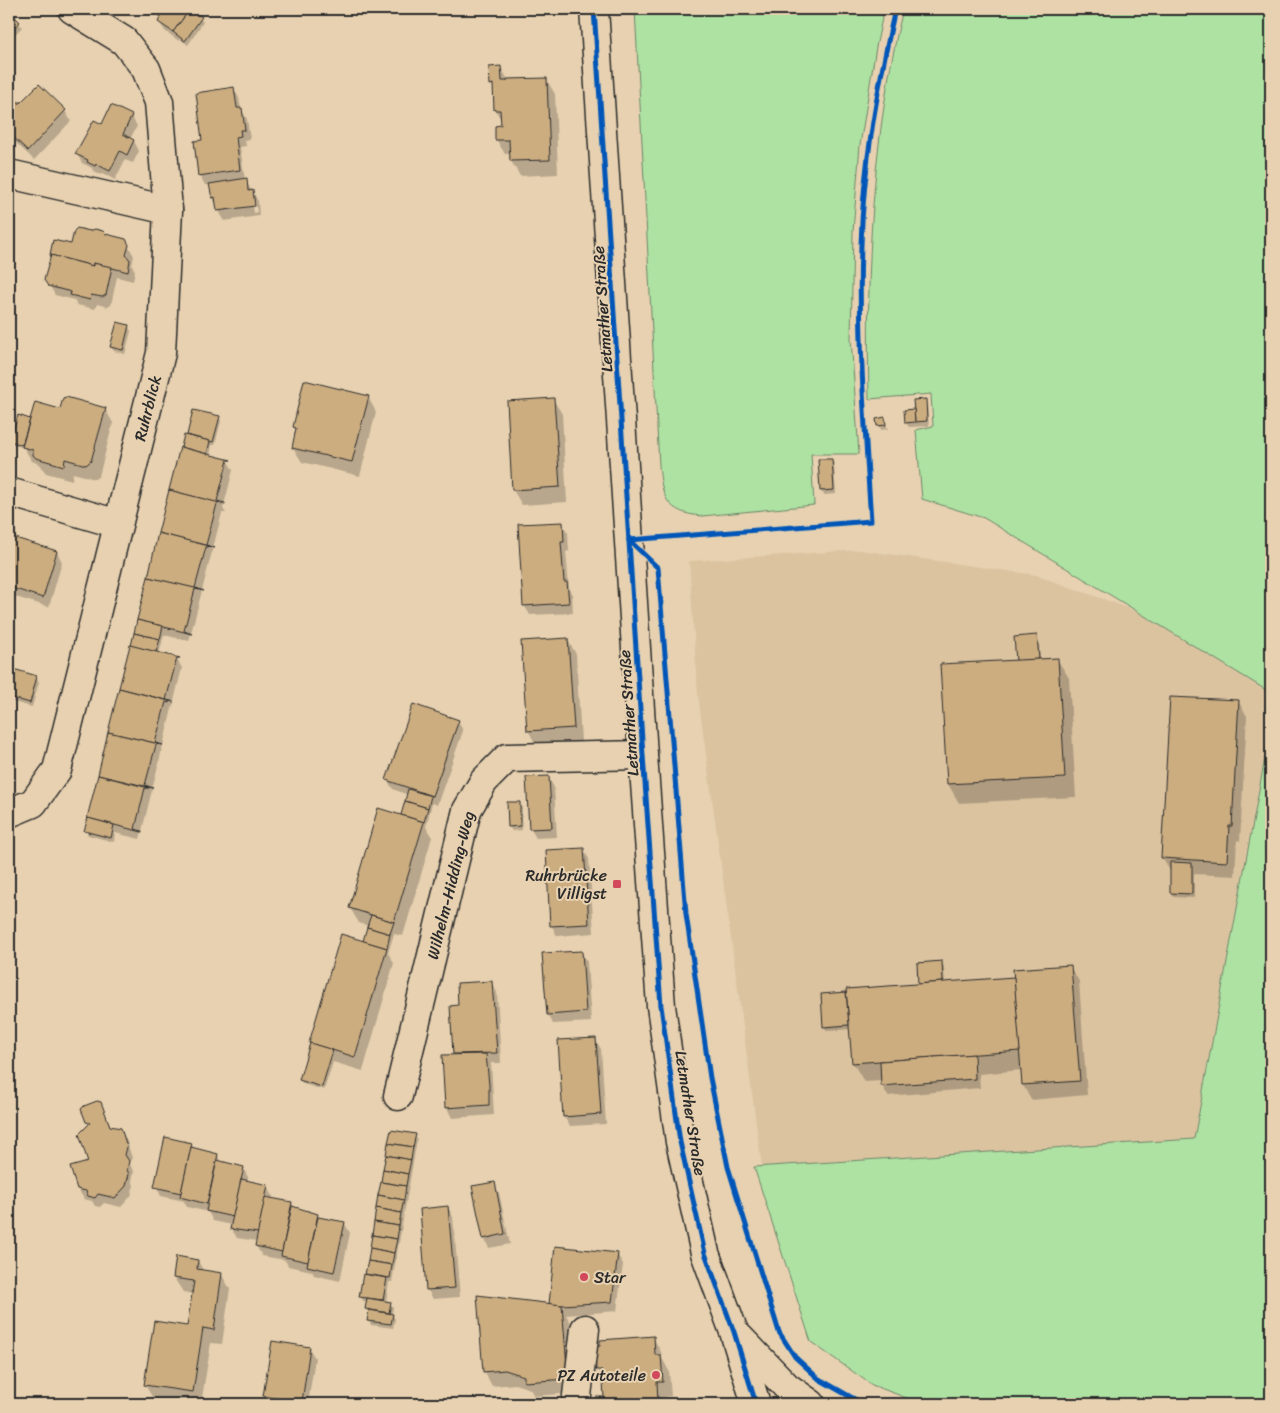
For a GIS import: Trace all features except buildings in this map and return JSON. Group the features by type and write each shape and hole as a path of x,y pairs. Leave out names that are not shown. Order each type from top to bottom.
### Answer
{"street":[{"name":"Ruhrblick","path":"9,813 33,803 58,770 161,353 168,210 159,102 146,69 124,40 72,9"},
{"name":"Letmather Straße","path":"594,9 661,1006 680,1142 705,1253 734,1332 756,1404"},
{"path":"9,174 168,210"},
{"path":"9,492 118,524"},
{"name":"Wilhelm-Hidding-Weg","path":"398,1096 468,810 484,781 507,758 643,755"},
{"path":"576,1404 585,1329"},
{"path":"734,1332 787,1387 810,1404"}],"shaded area":[{"path":"860,550 1036,575 1142,613 1271,693 1271,726 1194,1139 762,1167 698,695 689,561"}],"green space":[{"path":"635,9 884,9 860,145 853,231 851,339 859,454 811,454 814,505 702,516 690,514 673,507 664,494 659,465"},
{"path":"903,9 1271,9 1271,693 984,518 922,499 916,430 933,426 931,394 869,399 870,252 873,203 884,105"},
{"path":"1271,726 1271,1404 923,1404 872,1385 811,1342 754,1167 1194,1139"}],"cycle path":[{"path":"594,9 661,1006 680,1142 705,1253 734,1332 756,1404"},
{"path":"629,540 871,521 861,348 860,280 862,215 872,126 895,9"},
{"path":"629,540 658,568 686,914 710,1078 728,1167 779,1332 795,1357 819,1379 866,1404"}],"place":[{"name":"Ruhrbrücke Villigst","path":"617,884"},
{"name":"Star","path":"584,1277"},
{"name":"PZ Autoteile","path":"656,1375"}]}
